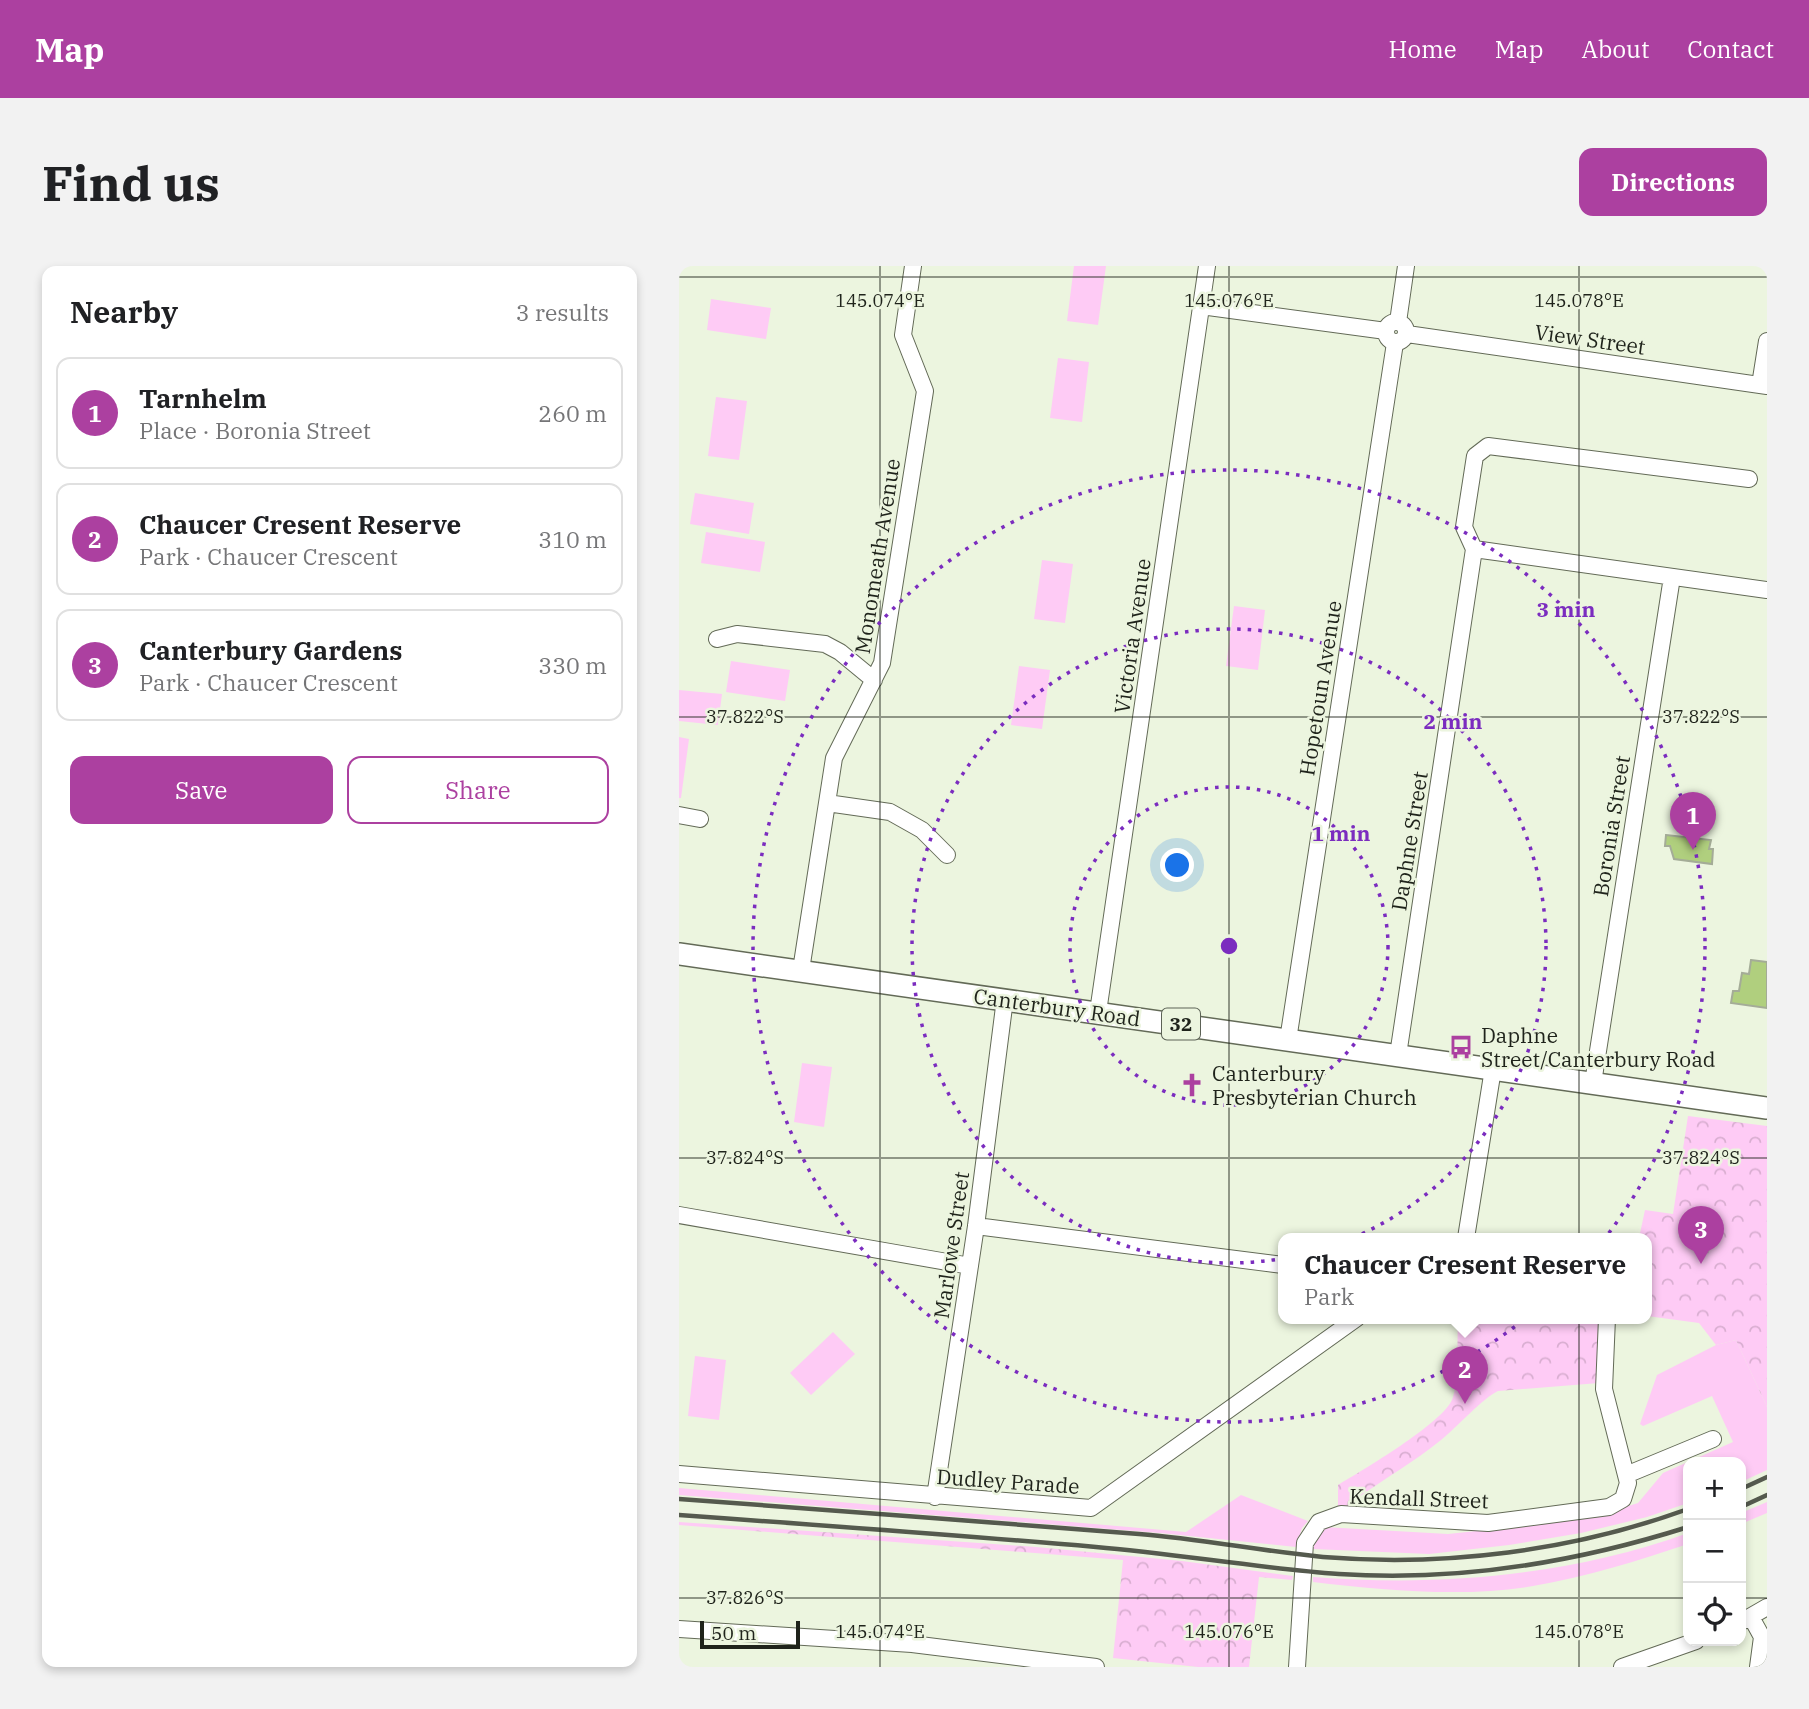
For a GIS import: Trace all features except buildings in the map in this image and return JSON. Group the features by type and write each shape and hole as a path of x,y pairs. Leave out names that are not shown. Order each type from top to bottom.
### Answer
{"main road":[{"name":"Canterbury Road","path":"679,954 1767,1108"}],"street":[{"name":"Monomeath Avenue","path":"801,971 834,758 882,663 925,391 903,335 913,266"},
{"name":"Victoria Avenue","path":"1098,1012 1207,266"},
{"name":"Hopetoun Avenue","path":"1288,1040 1406,266"},
{"name":"View Street","path":"1201,306 1764,385"},
{"path":"1764,385 1767,341"},
{"path":"1749,480 1488,446 1475,456 1464,527 1474,549 1767,590"},
{"name":"Daphne Street","path":"1398,1055 1474,549"},
{"name":"Boronia Street","path":"1593,1083 1672,577"},
{"path":"717,639 745,634 825,644 840,652 874,680"},
{"path":"827,803 890,812 922,830 947,855"},
{"path":"679,815 701,819"},
{"name":"Marlowe Street","path":"935,1497 976,1226 1005,999"},
{"path":"1467,1233 1493,1069"},
{"path":"679,1215 970,1266"},
{"path":"976,1226 1278,1264"},
{"name":"Dudley Parade","path":"679,1474 1091,1508 1349,1324"},
{"path":"1607,1324 1604,1389 1626,1475 1713,1440"},
{"name":"Kendall Street","path":"1297,1667 1305,1542 1319,1522 1341,1514 1488,1523 1609,1507 1623,1499 1628,1483 1626,1475"},
{"path":"1758,1667 1762,1637 1746,1619 1767,1607"},
{"path":"679,1629 912,1644 1096,1667"},
{"path":"1622,1667 1683,1646"}],"green space":[{"path":"1074,266 1106,266 1098,325 1067,321"},
{"path":"711,299 771,308 766,339 707,330"},
{"path":"1058,358 1089,362 1082,422 1050,418"},
{"path":"716,397 747,401 739,460 708,456"},
{"path":"695,493 754,503 749,534 690,524"},
{"path":"706,532 765,542 760,572 701,563"},
{"path":"1042,560 1073,564 1065,623 1034,619"},
{"path":"1234,606 1265,610 1258,670 1226,666"},
{"path":"731,661 790,670 785,701 726,692"},
{"path":"1019,666 1050,670 1042,729 1011,725"},
{"path":"679,690 722,694 718,725 679,721"},
{"path":"679,737 689,739 681,798 679,798"},
{"path":"802,1063 832,1067 824,1127 794,1122"},
{"path":"1688,1116 1767,1126 1767,1407 1736,1340 1716,1345 1699,1323 1652,1317 1652,1233 1640,1233 1645,1210 1673,1214"},
{"path":"1458,1324 1601,1324 1599,1383 1498,1391 1431,1448 1356,1499 1354,1507 1338,1507 1338,1485 1418,1433 1445,1410 1452,1400 1457,1372"},
{"path":"833,1332 855,1354 811,1395 790,1373"},
{"path":"1736,1340 1767,1407 1767,1470 1746,1480 1746,1457 1699,1457 1733,1442 1712,1396 1643,1426 1640,1424 1657,1375 1716,1345"},
{"path":"695,1356 726,1360 719,1420 688,1416"},
{"path":"1683,1464 1683,1505 1647,1517 1581,1533 1429,1554 1313,1549 1315,1540 1324,1527 1448,1534 1616,1510 1638,1503 1663,1473"},
{"path":"679,1488 1186,1532 1241,1495 1308,1521 1302,1528 1296,1547 1160,1533 679,1495"},
{"path":"1767,1502 1767,1513 1746,1522 1746,1511"},
{"path":"679,1522 1036,1547 1182,1561 1293,1576 1292,1580 1259,1577 1249,1667 1198,1667 1113,1658 1123,1560 679,1525"},
{"path":"1683,1535 1683,1546 1650,1556 1572,1578 1507,1590 1423,1592 1313,1582 1313,1577 1408,1580 1503,1575 1643,1548"}],"railway":[{"path":"1746,1487 1767,1477"},
{"path":"1746,1505 1767,1495"},
{"path":"679,1499 1139,1534 1323,1557 1369,1560 1416,1560 1508,1553 1599,1536 1683,1511"},
{"path":"679,1515 1096,1547 1309,1571 1383,1576 1515,1567 1602,1551 1683,1529"}],"place":[{"name":"Tarnhelm","path":"1693,850"},
{"name":"Daphne Street/Canterbury Road","path":"1461,1047"},
{"name":"Canterbury Presbyterian Church","path":"1192,1085"},
{"name":"Canterbury Gardens","path":"1701,1264"},
{"name":"Chaucer Cresent Reserve","path":"1465,1404"}]}
